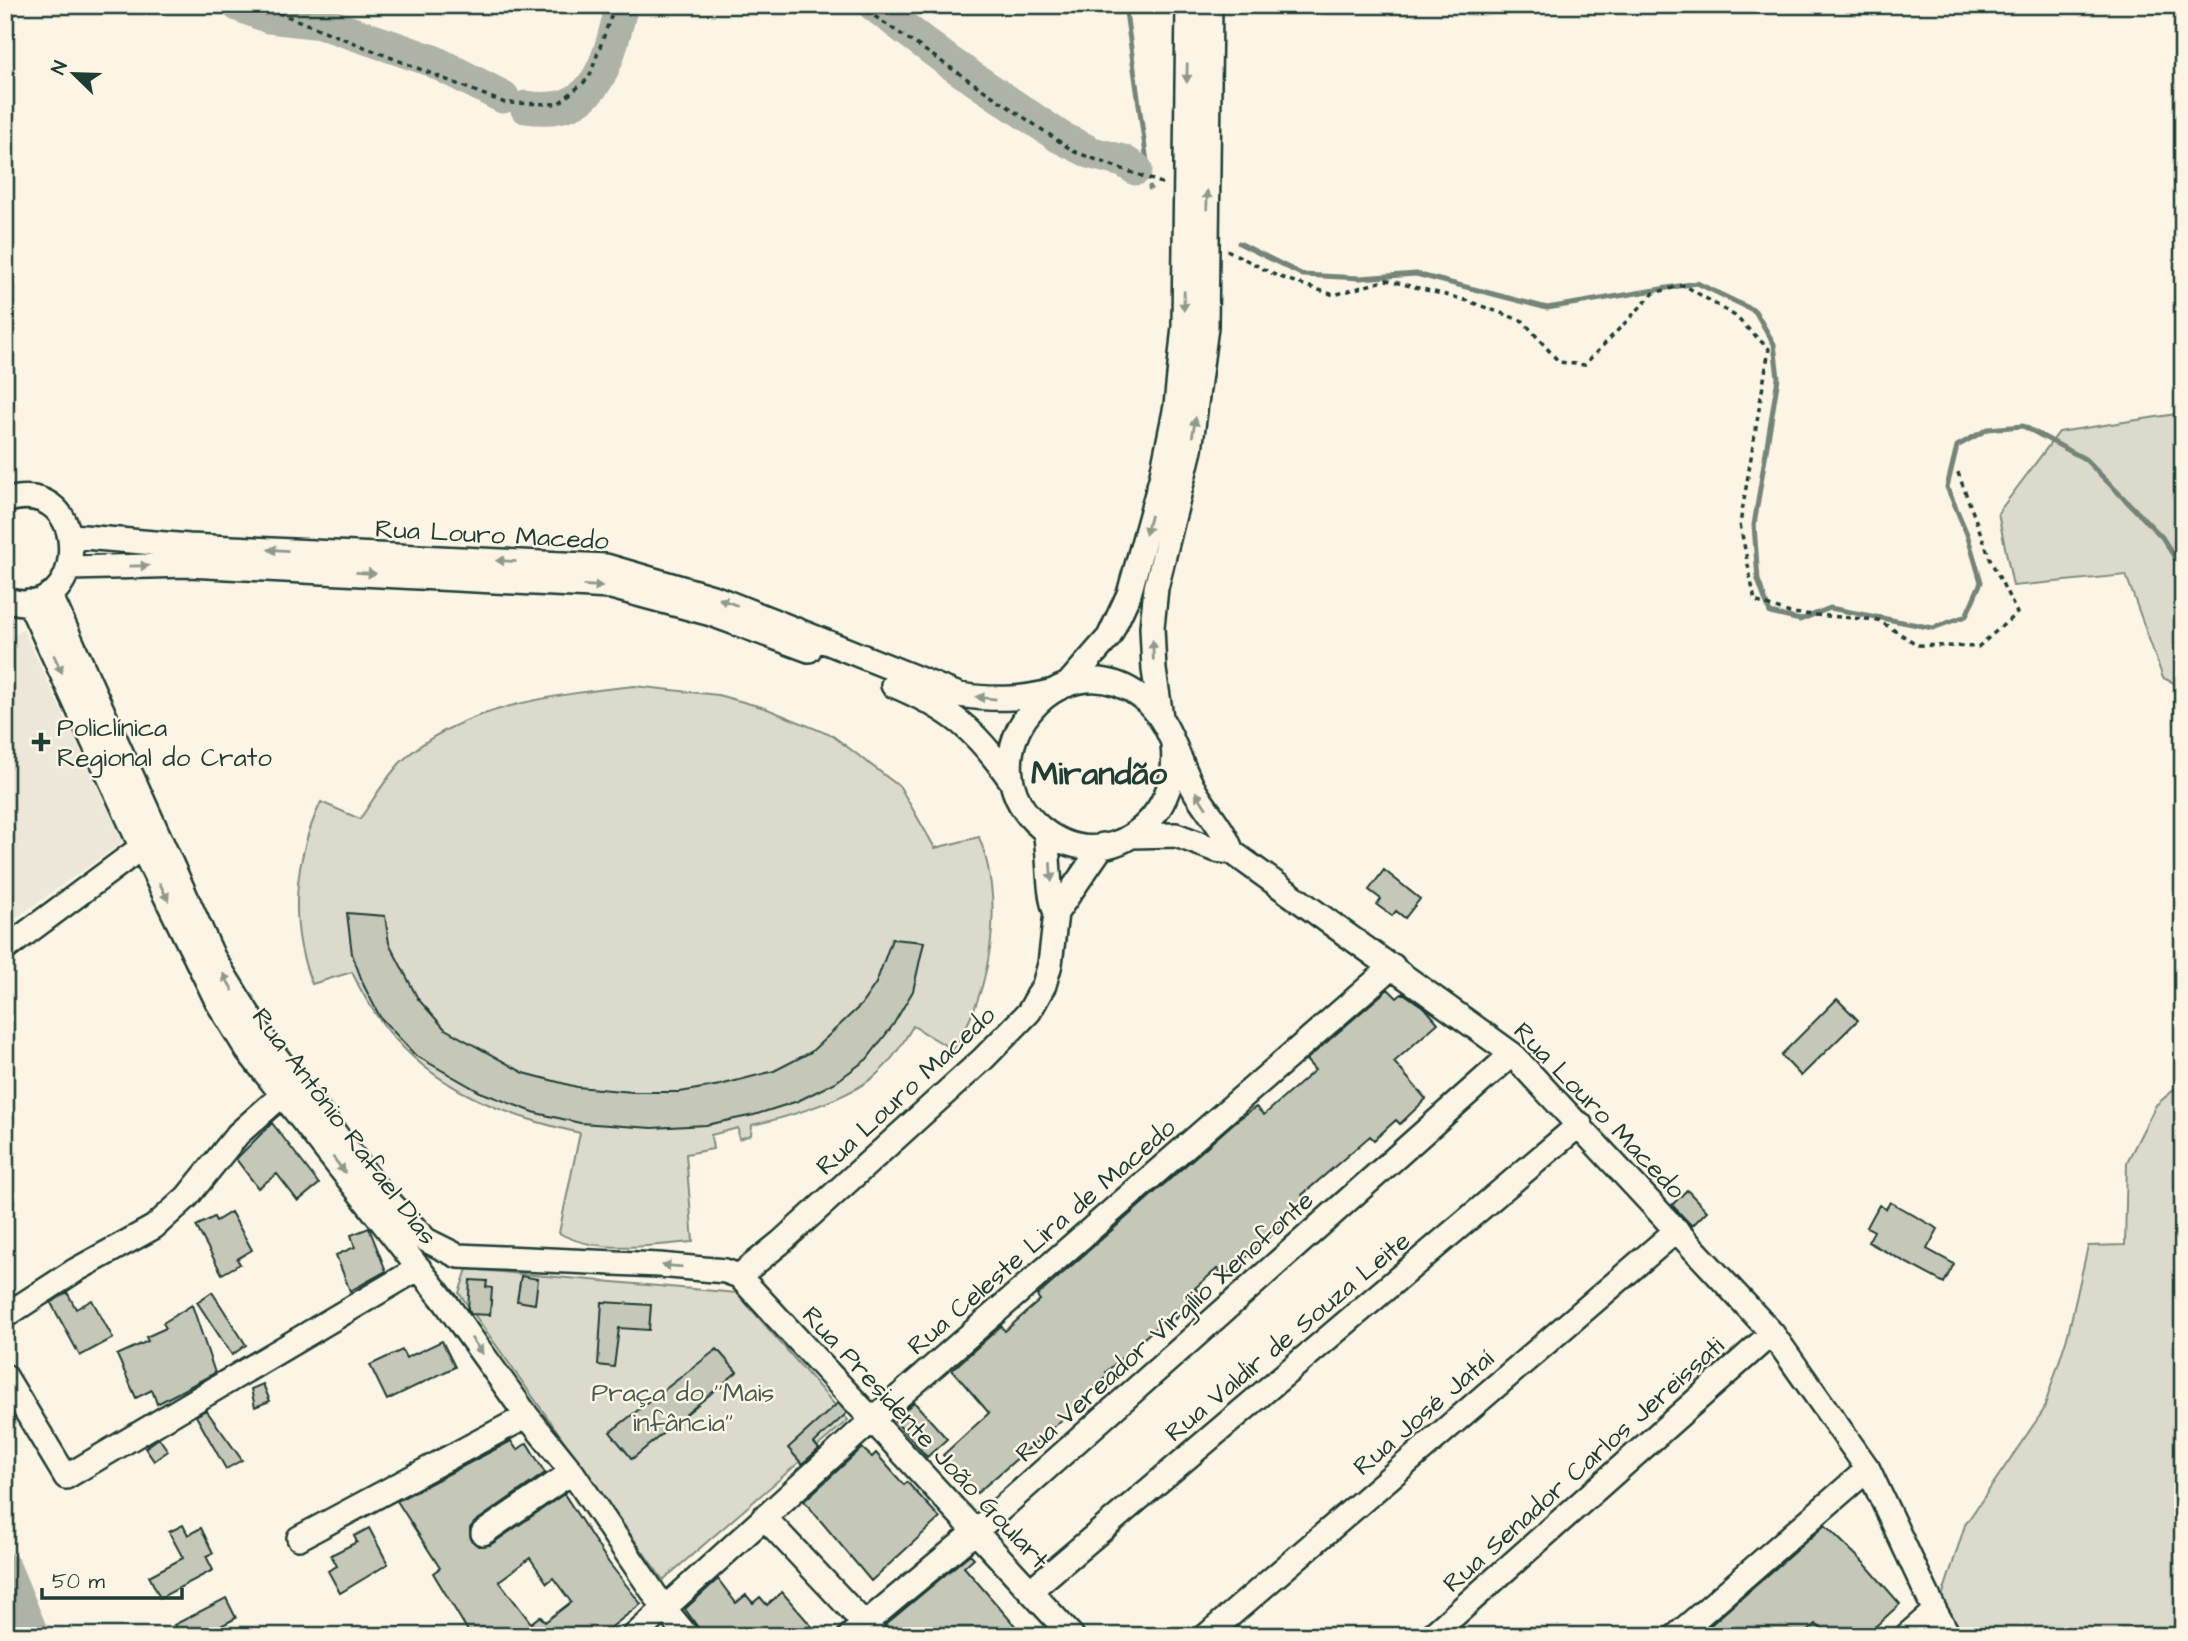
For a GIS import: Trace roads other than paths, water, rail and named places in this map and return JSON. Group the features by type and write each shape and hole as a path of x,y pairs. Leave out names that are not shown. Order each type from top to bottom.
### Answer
{"street":[{"path":"1060,688 1097,654 1120,617 1163,468 1180,366 1188,5"},
{"path":"1161,717 1140,696 1112,683 1082,681 1060,688 1041,699 1021,723 1011,751 1012,782 1024,810 1045,831 1073,844 1103,845 1132,836 1155,817 1164,804 1174,776 1173,745 1161,717 1154,670 1154,614 1163,557 1182,484 1197,409 1206,327 1210,5"},
{"path":"5,501 28,498 43,502 65,522 72,536 74,552 71,568 62,582 20,601"},
{"name":"Rua Louro Macedo","path":"72,536 188,546 606,566 716,598 960,695 1025,698 1060,688"},
{"name":"Rua Louro Macedo","path":"71,568 189,565 611,587 734,622 914,694 965,724 1012,782"},
{"name":"Rua Antônio Rafael Dias","path":"20,601 240,1004 419,1268 527,1416 572,1472 664,1608 687,1636"},
{"name":"Rua Louro Macedo","path":"1173,745 1196,792 1226,834 1232,852"},
{"name":"Rua Louro Macedo","path":"1045,831 1052,878 1051,902 1056,913"},
{"name":"Rua Louro Macedo","path":"1132,836 1176,835 1216,850 1232,852 1512,1054 1580,1124 1772,1334 1868,1469 1935,1611 1950,1636"},
{"path":"5,949 150,840"},
{"name":"Rua Antônio Rafael Dias","path":"150,840 218,1003 247,1050 282,1095 327,1136 410,1227 426,1240 458,1256 659,1265 725,1271 739,1276"},
{"name":"Rua Louro Macedo","path":"739,1276 780,1243 983,1059 1029,1012 1044,985 1050,964 1056,913 1103,845"},
{"name":"Rua Celeste Lira de Macedo","path":"634,1636 872,1420 1393,966"},
{"name":"Rua Vereador Virgílio Xenofonte","path":"864,1631 1512,1054"},
{"path":"5,1316 76,1270 154,1227 187,1198 238,1134 282,1095"},
{"name":"Rua Valdir de Souza Leite","path":"1031,1590 1580,1124"},
{"name":"Rua José Jataí","path":"1206,1636 1677,1230"},
{"path":"436,1290 439,1266 458,1256"},
{"path":"5,1376 66,1477 419,1268"},
{"name":"Rua Presidente João Goulart","path":"739,1276 1072,1636"},
{"name":"Rua Senador Carlos Jereissati","path":"1431,1636 1772,1334"},
{"path":"299,1538 527,1416"},
{"path":"1676,1636 1868,1469"},
{"path":"483,1532 572,1472"},
{"path":"764,1517 864,1631"},
{"path":"1906,1636 1935,1611"}],"waterway":[{"path":"238,5 269,17 322,23 393,47 433,61 503,97"},
{"path":"526,107 550,108 570,104 584,95 596,82 604,65 622,5"},
{"path":"874,5 949,62 1060,137 1092,153 1123,161 1136,169"},
{"path":"1125,5 1148,169"},
{"path":"1239,243 1303,275 1360,278 1416,274 1547,308 1697,283 1755,311 1774,344 1778,378 1754,525 1758,580 1770,613 1800,620 1830,608 1933,628 1966,616 1981,582 1967,534 1947,487 1957,446 1988,429 2023,426 2085,459 2162,537 2183,571"},
{"path":"5,1569 33,1636"}],"place":[{"name":"Policlínica Regional do Crato","path":"41,742"}],"district":[{"name":"Mirandão","path":"1099,772"}],"park label":[{"name":"Praça do ''Mais infância''","path":"683,1407"}]}
